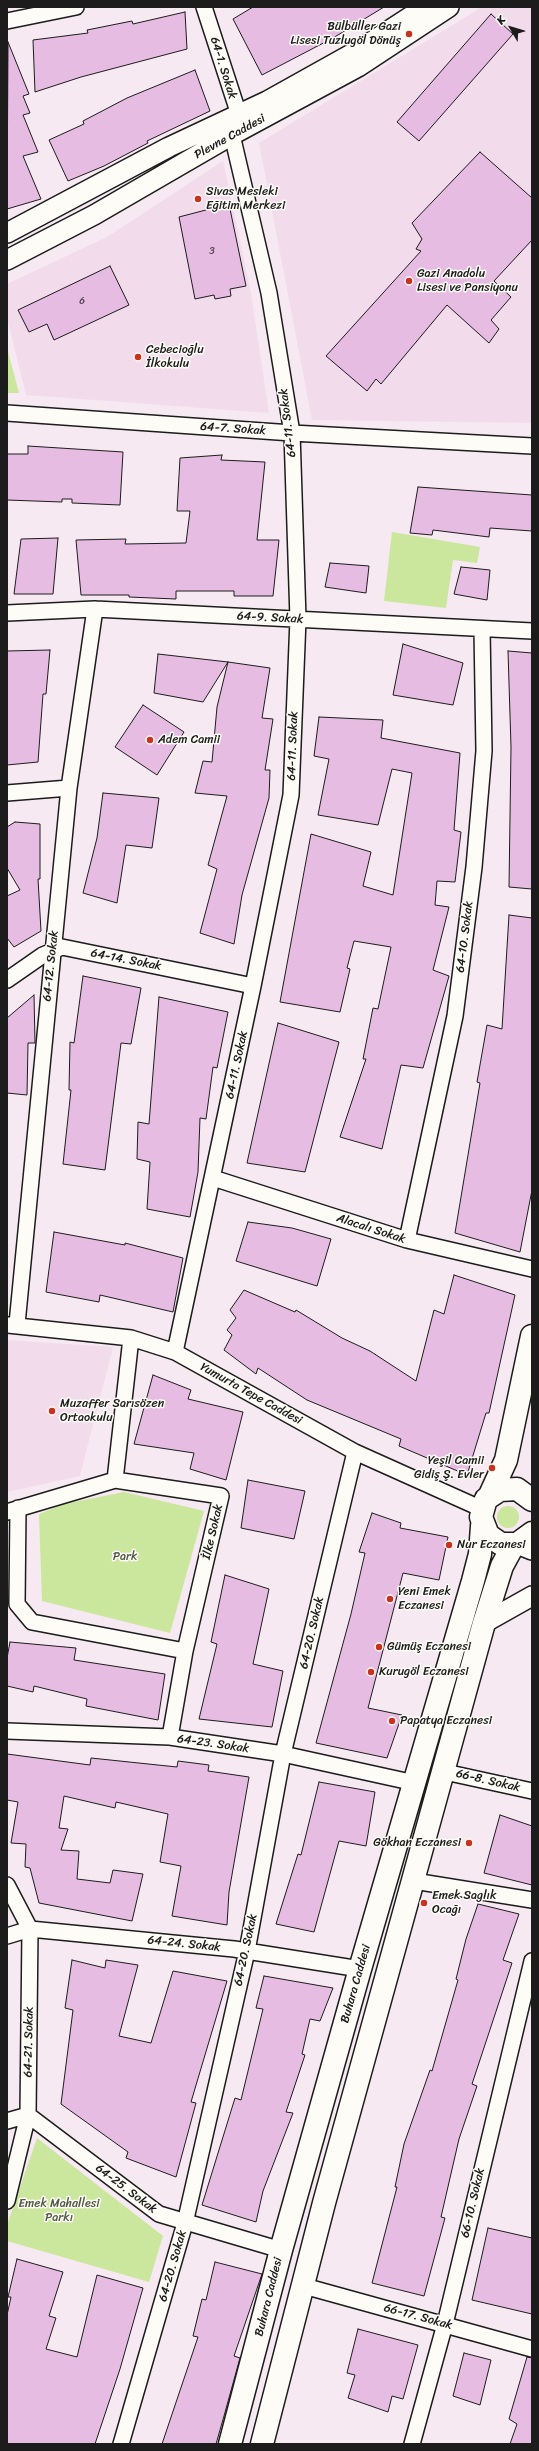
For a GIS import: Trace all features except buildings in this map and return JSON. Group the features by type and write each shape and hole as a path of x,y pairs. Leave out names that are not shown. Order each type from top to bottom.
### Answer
{"main road":[{"name":"Buhara Caddesi","path":"230,2444 281,2250 360,1969 478,1564 485,1510 506,1460 532,1336"},
{"path":"524,1542 506,1545 496,1542 488,1535 485,1510 500,1490 511,1488 522,1491 532,1500"},
{"path":"262,2444 304,2286 324,2203 445,1772 484,1623 502,1566 524,1542"}],"street":[{"path":"7,22 76,7"},
{"name":"64-1. Sokak","path":"204,7 238,126"},
{"name":"Plevne Caddesi","path":"7,233 169,147 238,126 267,100 362,48 425,7"},
{"name":"Plevne Caddesi","path":"7,260 94,214 238,126 358,66 449,7"},
{"name":"64-11. Sokak","path":"175,1352 253,986 291,795 298,619 292,433 269,293 238,126"},
{"name":"64-7. Sokak","path":"7,413 292,433 532,446"},
{"name":"64-9. Sokak","path":"7,613 95,609 532,631"},
{"name":"64-12. Sokak","path":"12,1324 69,788 95,609"},
{"name":"64-10. Sokak","path":"407,1240 456,1016 472,883 484,751 482,629"},
{"path":"7,793 69,788"},
{"name":"64-14. Sokak","path":"7,980 52,951 62,947 253,986"},
{"name":"Alacalı Sokak","path":"213,1178 407,1240 532,1269"},
{"name":"Yumurta Tepe Caddesi","path":"12,1324 131,1338 175,1352 355,1452 485,1510"},
{"path":"115,1480 131,1338"},
{"name":"64-20. Sokak","path":"120,2444 185,2223 247,1951 283,1754 355,1452"},
{"name":"İlke Sokak","path":"13,1510 115,1480 221,1496 185,1651 170,1737"},
{"path":"13,1510 17,1604 32,1622 185,1651"},
{"path":"484,1623 532,1596"},
{"name":"64-23. Sokak","path":"7,1731 170,1737 283,1754 415,1783"},
{"name":"66-8. Sokak","path":"445,1772 532,1791"},
{"path":"414,1881 532,1900"},
{"name":"64-21. Sokak","path":"7,1886 30,1929 28,2115 7,2201"},
{"name":"64-24. Sokak","path":"7,1936 30,1929 247,1951 360,1969"},
{"name":"66-10. Sokak","path":"412,2444 445,2324 532,1961"},
{"path":"7,2121 28,2115"},
{"name":"64-25. Sokak","path":"28,2115 159,2214 185,2223 281,2250"},
{"name":"66-17. Sokak","path":"304,2286 532,2349"}],"shaded area":[{"name":"Gazi Anadolu Lisesi ve Pansiyonu","path":"482,7 532,7 532,423 312,420 259,143"},
{"name":"Cebecioğlu İlkokulu","path":"223,161 251,293 269,413 26,395 7,318 7,284 107,237"},
{"name":"Muzaffer Sarısözen Ortaokulu","path":"7,1340 113,1347 80,1476 7,1492"}],"green space":[{"path":"7,348 19,393 7,393"},
{"path":"392,532 480,547 477,563 453,560 446,608 384,601"},
{"name":"Park","path":"124,1492 204,1511 170,1633 42,1601 39,1514 64,1504"},
{"path":"508,1506 516,1509 519,1517 516,1525 508,1528 500,1525 497,1517 500,1509"},
{"name":"Emek Mahallesi Parkı","path":"37,2138 163,2236 149,2282 7,2241 7,2225"}],"place":[{"name":"Bülbüller Gazi Lisesi Tuzlugöl Dönüş","path":"409,34"},
{"name":"Sivas Mesleki Eğitim Merkezi","path":"198,199"},
{"name":"Gazi Anadolu Lisesi ve Pansiyonu","path":"409,281"},
{"name":"Cebecioğlu İlkokulu","path":"138,357"},
{"name":"Adem Camii","path":"150,740"},
{"name":"Muzaffer Sarısözen Ortaokulu","path":"52,1411"},
{"name":"Yeşil Camii Gidiş Ş. Evler","path":"492,1468"},
{"name":"Nur Eczanesi","path":"449,1545"},
{"name":"Yeni Emek Eczanesi","path":"390,1599"},
{"name":"Gümüş Eczanesi","path":"379,1647"},
{"name":"Kurugöl Eczanesi","path":"371,1672"},
{"name":"Papatya Eczanesi","path":"392,1721"},
{"name":"Gökhan Eczanesi","path":"469,1843"},
{"name":"Emek Saglık Ocağı","path":"424,1903"}]}
